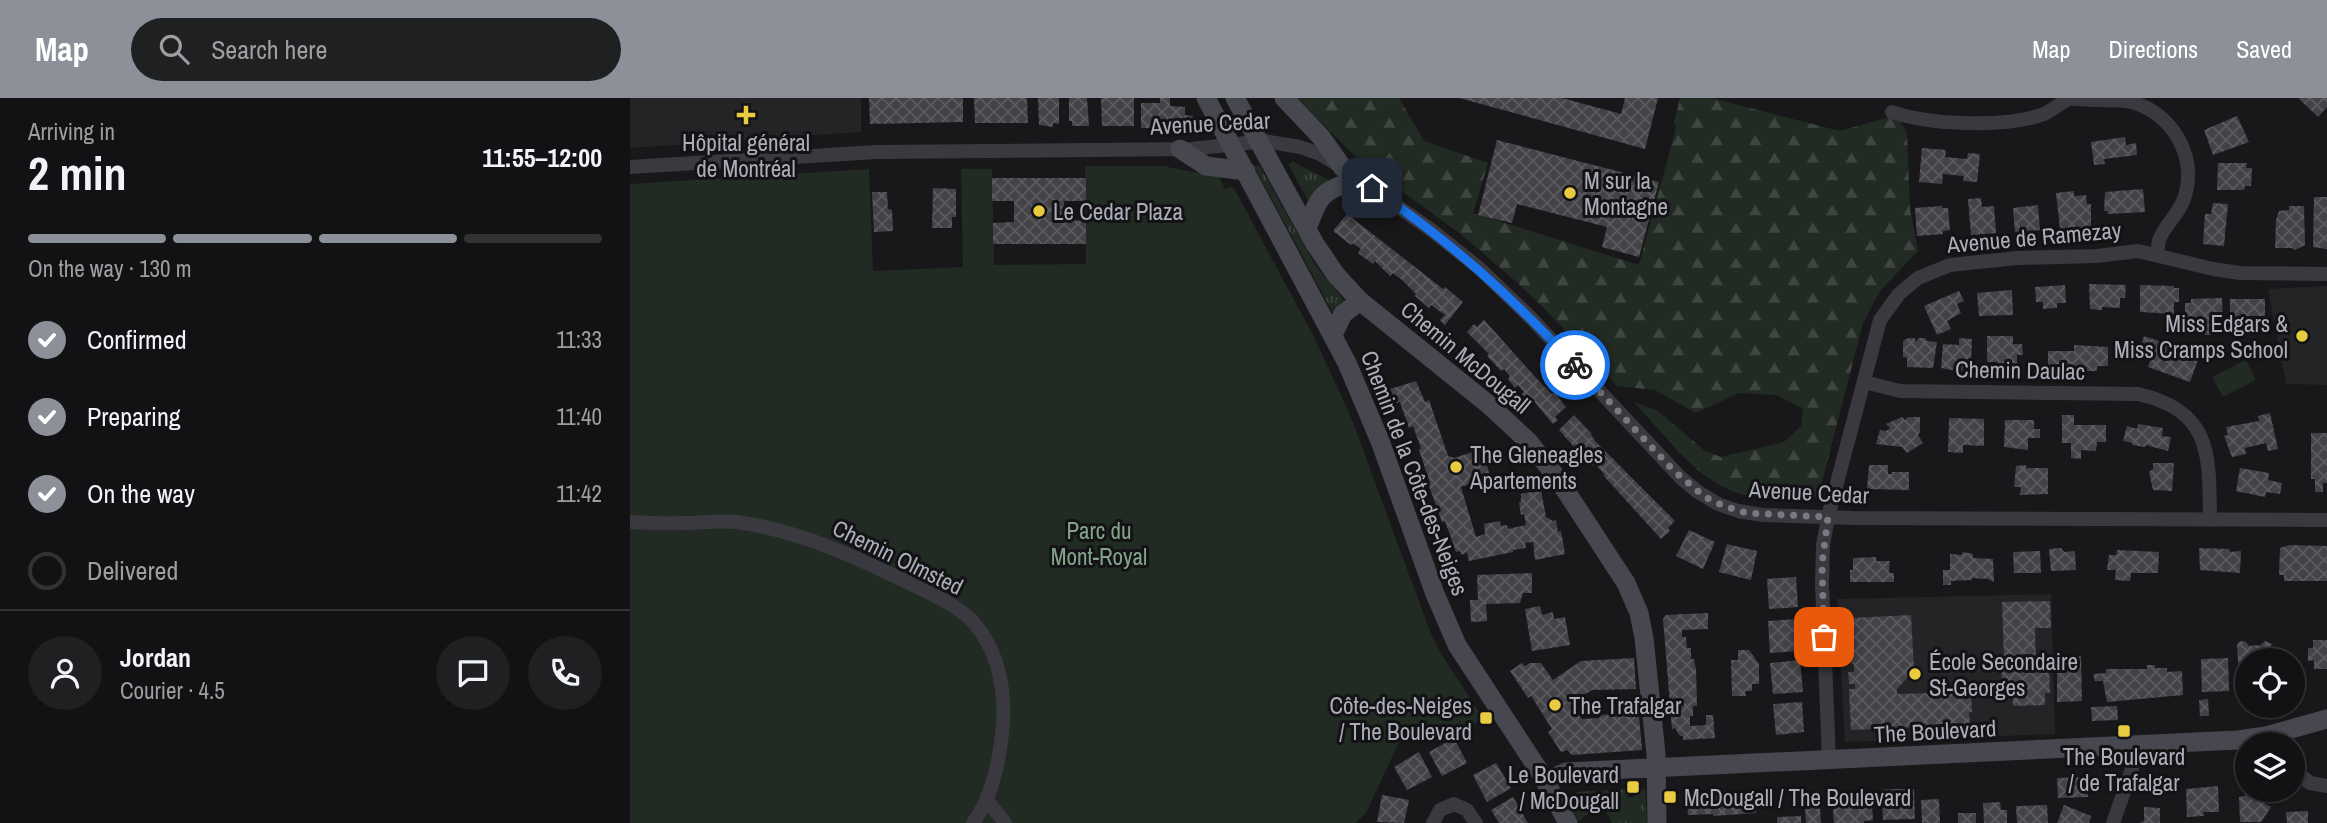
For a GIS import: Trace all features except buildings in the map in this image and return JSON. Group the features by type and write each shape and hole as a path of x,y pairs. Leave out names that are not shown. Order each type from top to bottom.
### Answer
{"main road":[{"name":"Chemin de la Côte-des-Neiges","path":"1206,98 1333,335 1370,416 1452,635 1469,666 1545,781 1568,823"},
{"name":"Chemin McDougall","path":"1235,98 1328,265 1360,301 1488,404 1529,442 1558,479 1618,569 1631,593 1642,624 1656,768 1657,823"},
{"path":"1284,98 1351,174 1322,195 1307,229"},
{"path":"1180,149 1206,166 1246,171"},
{"path":"1333,335 1343,314 1360,301"},
{"name":"The Boulevard","path":"2296,732 2327,719"},
{"name":"The Boulevard","path":"1545,781 1566,772 2235,740"}],"street":[{"path":"1892,112 1911,118 1951,123 1986,122 2045,113 2067,99 2096,98 2131,102 2154,111 2169,124 2178,137 2186,153 2188,174 2185,196 2160,237 2157,254"},
{"name":"Avenue Cedar","path":"630,167 877,152 1180,149 1259,141 1281,142 1307,149 1351,174 1436,234 1488,276 1673,470 1698,492 1718,504 1747,513 1828,517 2327,520"},
{"name":"Avenue de Ramezay","path":"1829,760 1821,573 1828,517 1880,320 1899,294 1927,272 1950,265 2138,251 2240,273 2327,274"},
{"name":"Chemin Daulac","path":"1864,382 1900,391 2138,394 2157,398 2184,414 2195,427 2207,450 2210,520"},
{"name":"Chemin Olmsted","path":"630,522 732,522 818,542 940,598 968,617 981,631 991,649 999,668 1002,690 1002,734 994,781 987,800 972,823"},
{"path":"2113,823 2132,769 2135,746"},
{"path":"2305,779 2327,786"},
{"path":"987,800 1005,823"},
{"path":"1433,823 1440,810 1454,804 1467,810 1476,823"}],"shaded area":[{"name":"Hôpital général de Montréal","path":"630,98 861,98 861,132 630,148"},
{"name":"Miss Edgars & Miss Cramps School","path":"2327,286 2327,385 2286,384 2268,289"},
{"name":"École Secondaire St-Georges","path":"2051,594 2055,734 1845,742 1837,599"}],"green space":[{"path":"1297,98 1399,98 1424,141 1488,163 1473,213 1639,265 1676,127 1674,122 1680,98 1711,98 1840,131 1897,115 1907,133 1910,209 1918,251 1880,291 1863,323 1820,490 1814,498 1780,500 1753,497 1729,490 1691,464 1634,402 1658,411 1705,451 1721,457 1784,442 1801,426 1803,409 1777,395 1739,393 1696,413 1655,390 1617,386 1511,277 1458,232 1360,161"},
{"path":"1293,162 1333,182 1310,204 1288,164"},
{"name":"Parc du Mont-Royal","path":"1085,166 1163,166 1219,177 1225,189 1232,186 1235,190 1314,337 1351,417 1431,634 1483,718 1459,734 1408,734 1401,738 1366,813 1355,823 630,823 630,184 869,169 873,271 963,267 961,169 992,169 994,265 1086,264"},
{"path":"1254,166 1260,166 1314,263 1345,302 1334,315"},
{"path":"2246,360 2256,380 2223,397 2212,377"},
{"path":"1629,789 1627,798 1634,797 1634,789 1645,789 1647,823 1612,823 1607,813 1599,811 1588,814 1579,822 1569,803 1577,792"}],"way so far":[{"path":"1575,365 1673,470 1705,497 1747,513 1828,517 1822,564 1824,637"}],"place":[{"name":"Hôpital général de Montréal","path":"746,115"},
{"name":"M sur la Montagne","path":"1570,193"},
{"name":"Le Cedar Plaza","path":"1039,211"},
{"name":"Miss Edgars & Miss Cramps School","path":"2302,336"},
{"name":"The Gleneagles Apartements","path":"1456,467"},
{"name":"École Secondaire St-Georges","path":"1915,674"},
{"name":"The Trafalgar","path":"1555,705"},
{"name":"Côte-des-Neiges / The Boulevard","path":"1486,718"},
{"name":"The Boulevard / de Trafalgar","path":"2124,731"},
{"name":"Le Boulevard / McDougall","path":"1633,787"},
{"name":"McDougall / The Boulevard","path":"1670,797"}],"route":[{"path":"1372,188 1479,268 1575,365"}]}
